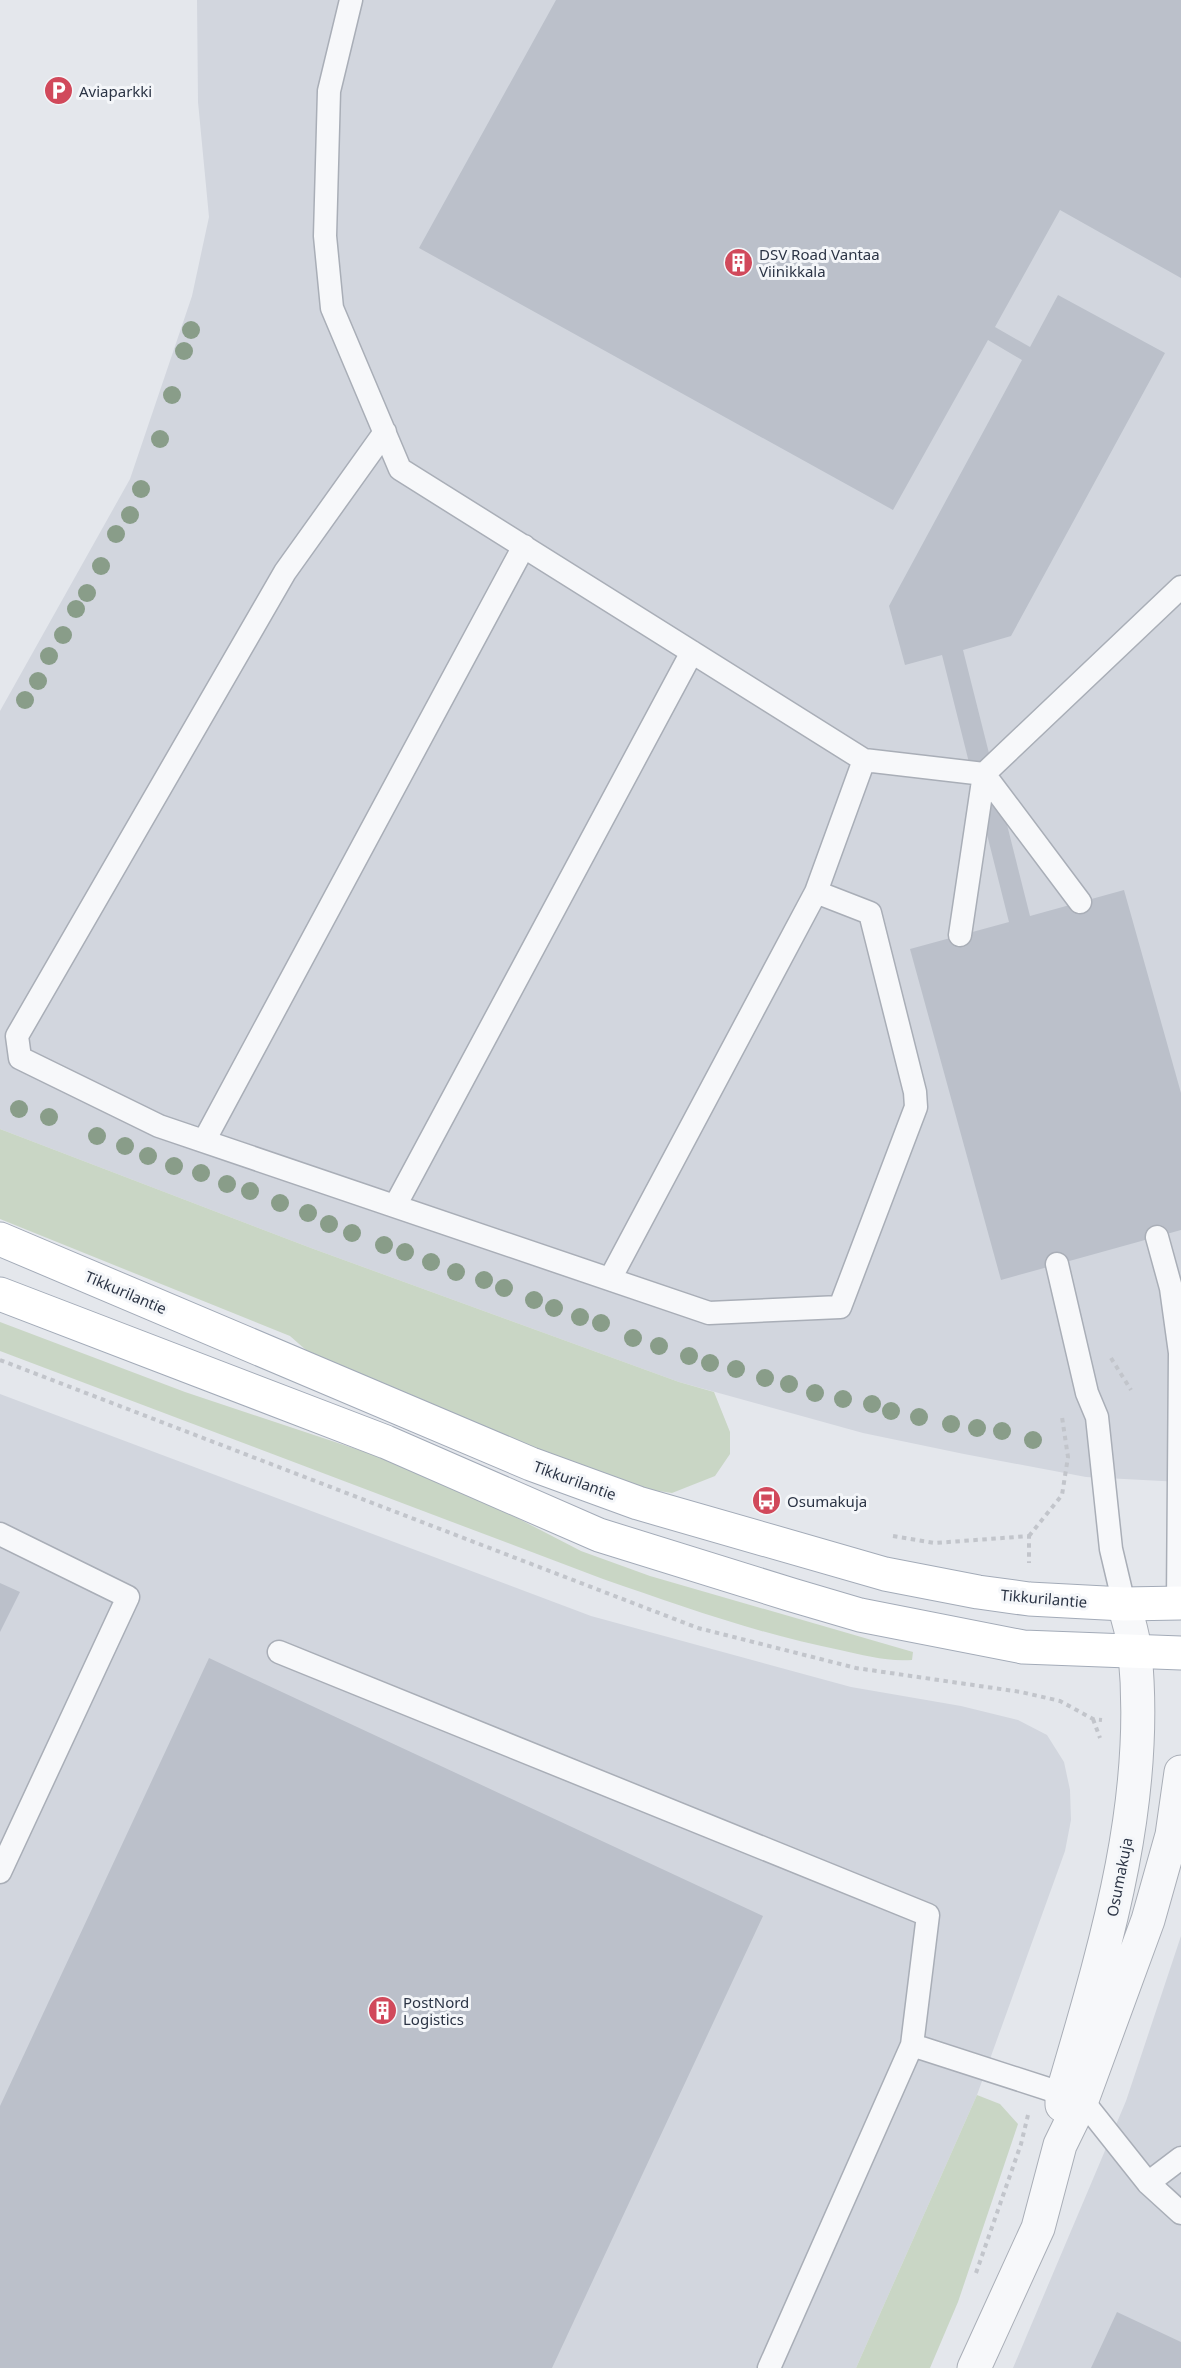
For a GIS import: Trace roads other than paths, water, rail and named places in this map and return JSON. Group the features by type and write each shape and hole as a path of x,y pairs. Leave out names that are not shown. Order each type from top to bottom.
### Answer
{"main road":[{"name":"Tikkurilantie","path":"0,1239 531,1464 638,1503 885,1574 1029,1599 1180,1608"},
{"path":"0,1294 387,1442 599,1535 860,1615 1023,1647 1181,1653"}],"street":[{"name":"Osumakuja","path":"974,2368 1038,2228 1072,2098 1106,1944 1134,1801 1138,1722 1135,1651 1124,1604"},
{"name":"Osumakuja","path":"1072,2098 1148,1920 1172,1835 1181,1772"}],"lane":[{"path":"351,0 329,91 325,236 332,308 400,469 864,760 984,774 1080,902"},
{"path":"385,432 285,572 17,1036 20,1058 159,1126 709,1313 840,1307 916,1107 915,1092 870,914 816,892"},
{"path":"204,1141 524,546"},
{"path":"960,935 984,774 1181,587"},
{"path":"395,1206 692,652"},
{"path":"610,1279 816,892 864,760"},
{"path":"1157,1237 1171,1288 1180,1353 1180,1608"},
{"path":"1057,1264 1087,1393 1097,1417 1111,1549 1124,1604"},
{"path":"0,1534 128,1597 0,1872"},
{"path":"279,1652 928,1915 912,2045 769,2368"},
{"path":"912,2045 1072,2098 1149,2183 1181,2213"},
{"path":"1149,2183 1181,2158"}],"place":[{"name":"Aviaparkki","path":"58,91"},
{"name":"DSV Road Vantaa Viinikkala","path":"738,263"},
{"name":"Osumakuja","path":"766,1501"},
{"name":"PostNord Logistics","path":"382,2011"}]}
